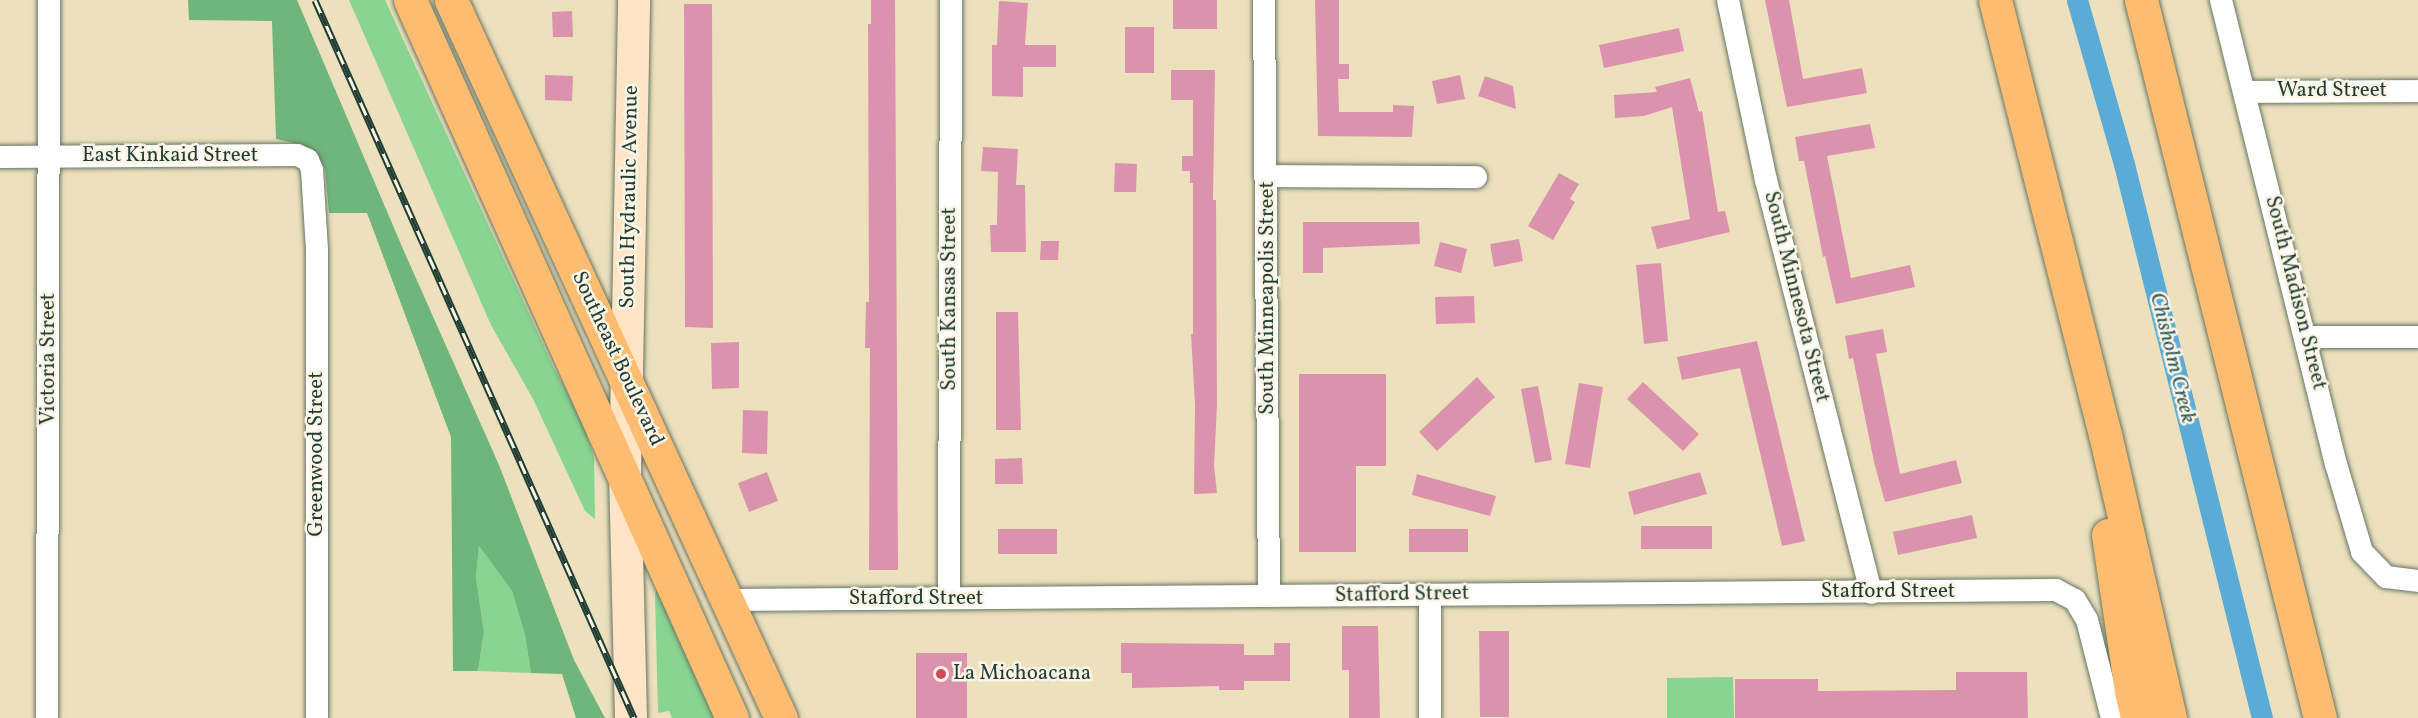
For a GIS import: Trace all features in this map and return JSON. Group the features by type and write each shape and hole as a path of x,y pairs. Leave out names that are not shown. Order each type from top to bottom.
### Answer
{"main road":[{"name":"Southeast Boulevard","path":"410,0 625,475 732,718"},
{"name":"Southeast Boulevard","path":"452,0 781,718"},
{"path":"1995,0 2105,434 2170,718"},
{"path":"2140,0 2254,463 2320,718"},
{"path":"2105,434 2107,525 2130,691 2137,718"},
{"path":"2254,463 2340,718"}],"street":[{"name":"Victoria Street","path":"47,718 49,0"},
{"name":"South Hydraulic Avenue","path":"632,718 625,475 634,0"},
{"name":"South Kansas Street","path":"949,598 951,0"},
{"name":"South Minneapolis Street","path":"1264,0 1269,596"},
{"name":"South Minnesota Street","path":"1728,0 1766,180 1871,593"},
{"name":"South Madison Street","path":"2222,0 2336,465 2362,552 2386,577 2418,581"},
{"name":"Ward Street","path":"2246,92 2418,91"},
{"name":"East Kinkaid Street","path":"0,157 297,155 308,160 312,170 313,190"},
{"path":"1267,176 1476,177"},
{"name":"Greenwood Street","path":"313,190 317,250 317,718"},
{"path":"2306,337 2418,337"},
{"name":"Stafford Street","path":"727,600 2056,590 2075,600 2087,620 2112,718"},
{"path":"1430,595 1430,718"}],"green space":[{"path":"188,0 297,0 403,249 499,465 574,660 605,718 576,718 562,674 531,673 525,635 512,591 479,546 476,577 484,632 478,671 453,671 451,437 367,213 329,213 325,169 317,155 303,145 276,139 272,21 189,20"},
{"path":"349,0 385,0 554,368 582,419 594,458 595,519 585,511 533,399 491,325"},
{"path":"479,546 512,591 525,635 531,673 478,671 484,632 476,577"},
{"path":"659,587 721,718 672,718 669,711 658,713 655,594"},
{"path":"1733,677 1734,718 1667,718 1667,678"}],"building":[{"path":"871,0 895,0 898,570 869,570 870,348 865,348 866,302 869,302 868,24 871,24"},
{"path":"1173,0 1217,0 1217,29 1173,29"},
{"path":"1315,0 1339,0 1339,64 1349,64 1349,79 1338,79 1339,112 1393,112 1393,105 1414,106 1412,137 1318,136"},
{"path":"1765,0 1789,0 1803,79 1862,68 1867,93 1787,107"},
{"path":"999,1 1028,3 1025,45 1056,45 1056,67 1023,67 1023,97 992,96 992,45 997,45"},
{"path":"684,4 712,4 713,328 685,327"},
{"path":"572,11 573,37 553,37 552,12"},
{"path":"1125,27 1154,27 1154,73 1125,73"},
{"path":"1679,28 1684,51 1604,68 1599,45"},
{"path":"1171,70 1215,70 1213,200 1216,200 1217,405 1214,466 1217,493 1194,494 1195,405 1191,334 1193,334 1193,183 1190,183 1190,171 1182,171 1182,156 1193,156 1193,100 1171,100"},
{"path":"545,75 573,76 572,101 545,100"},
{"path":"1460,75 1465,99 1437,104 1432,81"},
{"path":"1485,76 1513,86 1516,109 1478,96"},
{"path":"1690,78 1699,112 1702,111 1718,212 1725,211 1730,232 1657,249 1651,227 1690,219 1672,107 1644,116 1615,118 1614,95 1657,92 1655,87"},
{"path":"1870,124 1875,148 1827,156 1851,278 1910,265 1915,287 1836,304 1825,256 1823,257 1804,161 1799,161 1795,137"},
{"path":"983,147 1018,149 1016,185 1025,185 1026,252 991,252 990,225 997,225 998,172 981,171"},
{"path":"1115,163 1137,164 1136,192 1114,192"},
{"path":"1559,173 1579,184 1570,199 1575,202 1553,240 1528,226"},
{"path":"1303,222 1419,222 1420,244 1323,248 1323,273 1303,273"},
{"path":"1519,239 1523,261 1494,267 1490,244"},
{"path":"1041,241 1059,241 1058,260 1040,260"},
{"path":"1440,242 1467,249 1461,273 1434,266"},
{"path":"1661,263 1668,341 1644,344 1636,265"},
{"path":"1474,296 1475,323 1436,324 1435,297"},
{"path":"996,312 1018,312 1021,430 996,430"},
{"path":"1883,329 1887,352 1876,354 1900,474 1956,460 1962,483 1885,502 1874,462 1853,358 1849,359 1845,336"},
{"path":"1757,341 1805,541 1782,546 1740,368 1682,380 1677,357"},
{"path":"739,342 739,388 712,389 711,343"},
{"path":"1299,374 1386,374 1386,466 1356,466 1356,552 1299,552"},
{"path":"1477,377 1495,397 1437,451 1419,432"},
{"path":"1643,382 1699,434 1683,451 1627,399"},
{"path":"1579,383 1603,387 1590,468 1565,464"},
{"path":"1538,386 1552,460 1535,463 1521,389"},
{"path":"743,410 768,411 767,454 742,453"},
{"path":"1022,458 1023,484 995,484 995,459"},
{"path":"767,472 778,501 749,512 738,483"},
{"path":"1700,472 1707,494 1634,515 1628,492"},
{"path":"1417,474 1496,496 1490,516 1412,495"},
{"path":"1972,515 1977,538 1898,555 1893,532"},
{"path":"1641,526 1712,526 1712,549 1641,549"},
{"path":"998,529 1057,529 1057,554 998,554"},
{"path":"1409,529 1468,529 1468,552 1409,552"},
{"path":"1342,626 1378,626 1380,718 1349,718 1349,670 1342,670"},
{"path":"1479,631 1509,631 1509,717 1480,717"},
{"path":"1121,643 1244,644 1244,655 1274,655 1274,643 1290,643 1290,681 1244,681 1244,690 1219,690 1219,686 1132,688 1132,673 1121,673"},
{"path":"916,653 967,653 967,718 916,718"},
{"path":"1956,672 2027,672 2028,718 1735,718 1735,679 1818,679 1818,691 1956,690"}],"waterway":[{"name":"Chisholm Creek","path":"2077,0 2124,164 2262,718"}],"railway":[{"path":"315,0 634,718"}],"place":[{"name":"La Michoacana","path":"941,674"}]}
